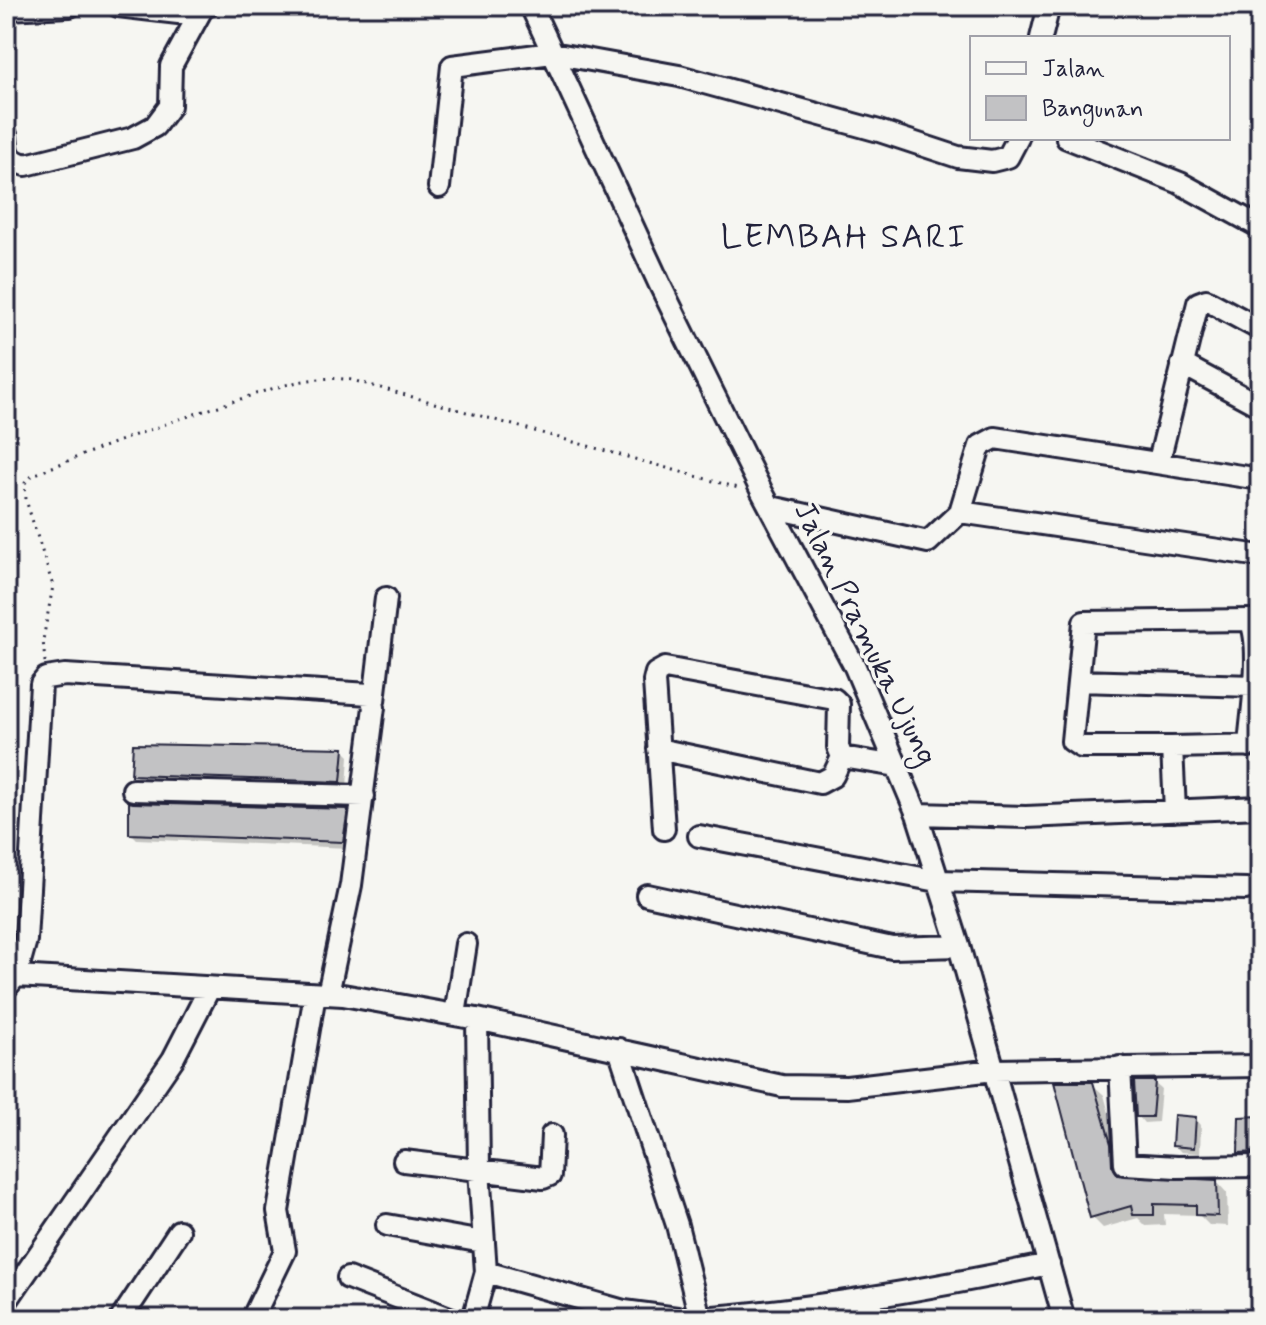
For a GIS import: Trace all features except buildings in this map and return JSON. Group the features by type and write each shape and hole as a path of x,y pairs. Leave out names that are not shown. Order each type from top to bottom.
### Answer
{"street":[{"path":"6,9 70,6"},
{"path":"118,6 187,14 204,9"},
{"name":"Jalan Pramuka Ujung","path":"531,6 766,500 855,667 917,814 959,946 1064,1319"},
{"path":"1042,36 1049,6"},
{"path":"6,135 7,153 13,161 26,165 133,138 155,126 170,106 171,66 175,56 204,9"},
{"path":"439,187 448,73 452,66 552,53 679,76 839,119 958,157 992,161 1008,157 1017,140"},
{"path":"1072,140 1180,183 1260,227"},
{"path":"1159,461 1196,307 1202,301 1260,329"},
{"path":"1182,364 1260,406"},
{"path":"766,500 928,542 960,512 980,446 995,438 1260,479"},
{"path":"960,512 1260,556"},
{"path":"252,1319 285,1251 278,1211 280,1196 322,994 351,885 386,598"},
{"path":"1246,618 1254,630 1257,664 1254,746 1075,746 1072,741 1082,626 1089,619 1246,618"},
{"path":"658,749 820,783 833,776 842,757 838,747 839,704 834,699 665,668 656,673 654,681 658,749 664,829"},
{"path":"374,701 370,694 65,675 46,678 38,700 26,940 9,978 322,994 477,1019 782,1086 847,1087 994,1070 1260,1066"},
{"path":"1078,681 1254,686"},
{"path":"1172,747 1175,811"},
{"path":"842,757 897,766"},
{"path":"133,790 364,796"},
{"path":"917,814 1026,817 1260,807"},
{"path":"699,836 938,881 1246,889"},
{"path":"647,895 892,948 959,946"},
{"path":"455,1015 466,944"},
{"path":"6,1302 173,1059 209,989"},
{"path":"473,1319 486,1272 479,1170 477,1019"},
{"path":"619,1049 677,1225 700,1318"},
{"path":"1120,1067 1125,1164 1260,1166"},
{"path":"404,1161 548,1176 552,1135"},
{"path":"387,1225 483,1242"},
{"path":"121,1319 179,1231"},
{"path":"486,1272 636,1314 688,1319 764,1316 933,1288 1049,1264"},
{"path":"348,1278 452,1319"}],"path":[{"path":"46,678 43,640 53,586 26,500 25,483 33,475 168,423 296,381 330,377 352,380 766,500"}],"district":[{"name":"LEMBAH SARI","path":"844,237"}]}
